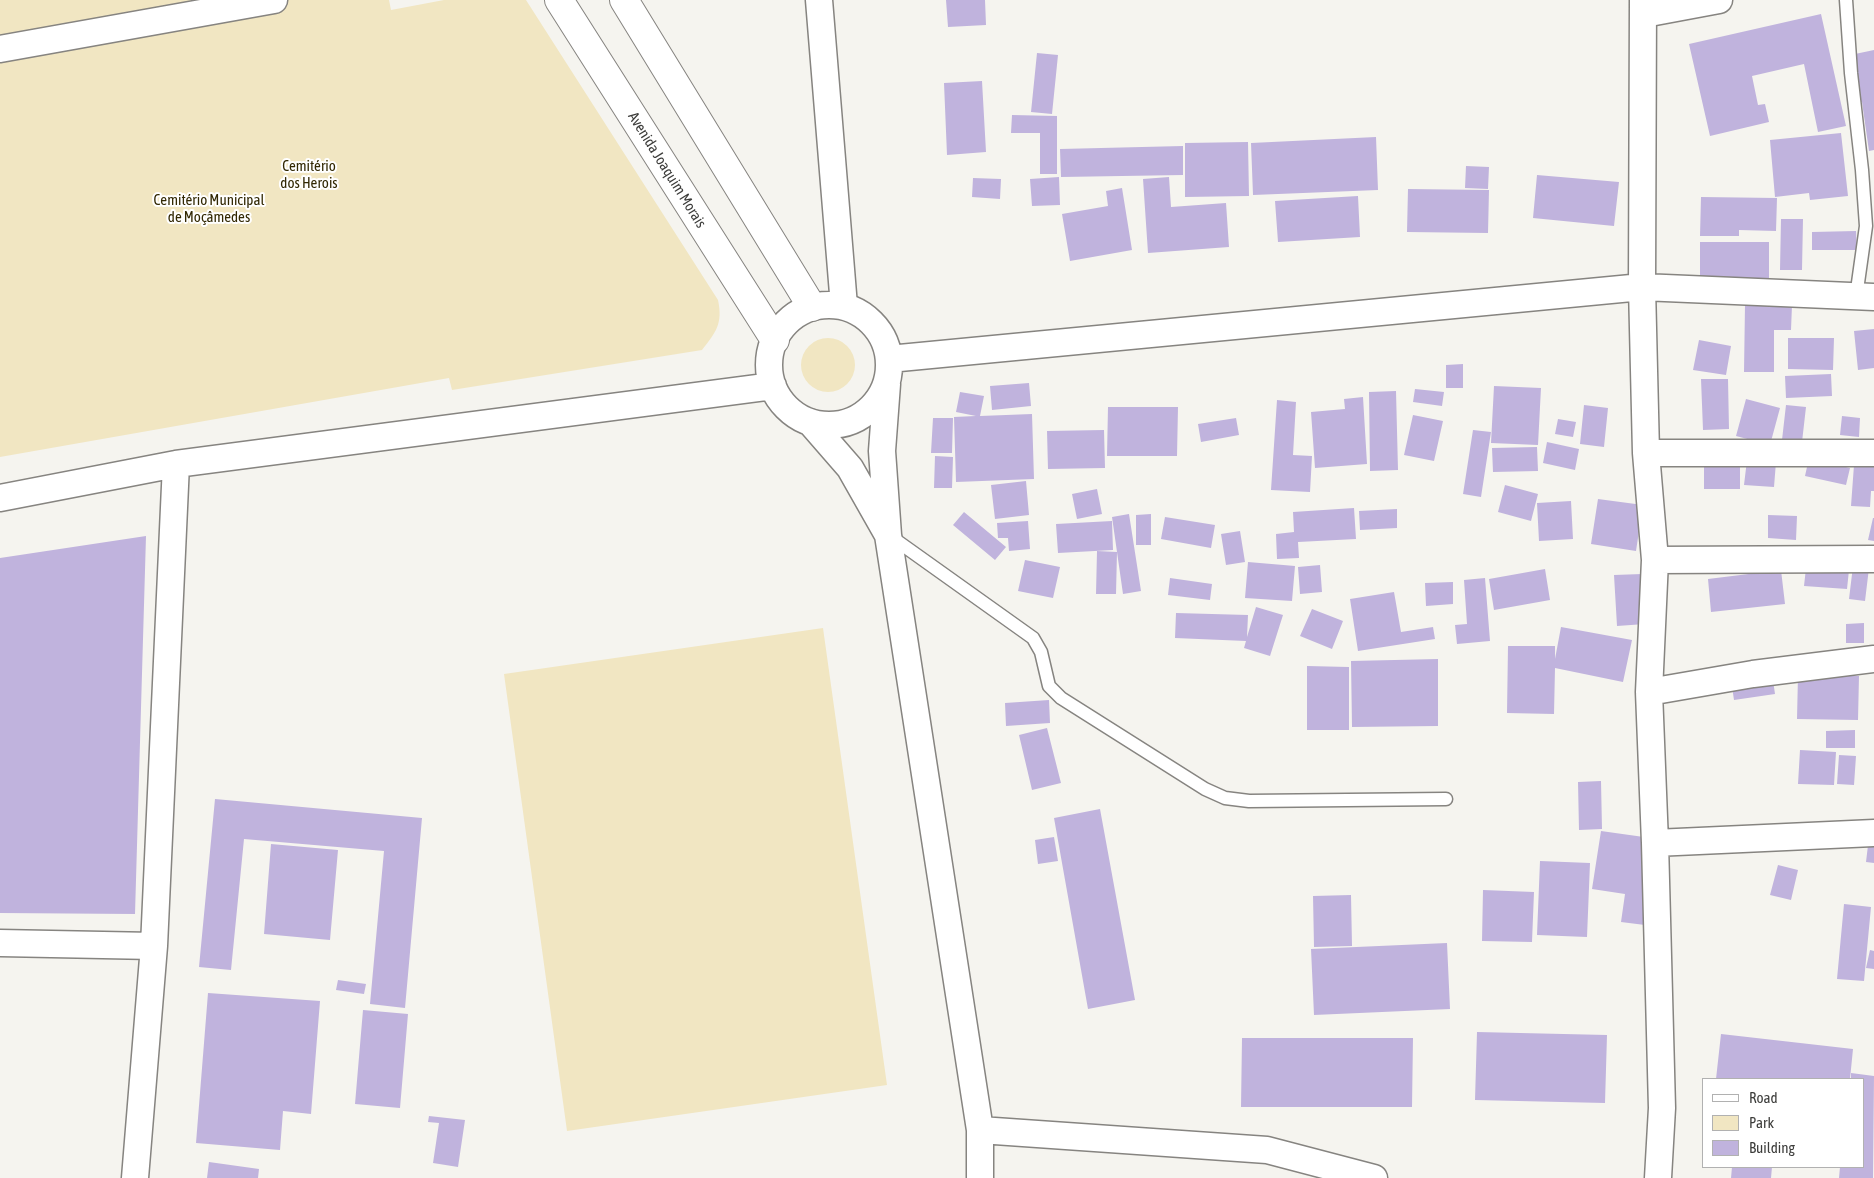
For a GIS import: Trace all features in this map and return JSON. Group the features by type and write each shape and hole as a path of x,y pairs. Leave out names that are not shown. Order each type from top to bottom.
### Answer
{"street":[{"path":"0,49 274,0"},
{"name":"Avenida Joaquim Morais","path":"559,0 775,340"},
{"path":"624,0 812,307"},
{"path":"819,0 844,306"},
{"path":"1658,1178 1662,1108 1649,692 1655,560 1646,453 1642,287 1643,7 1719,0"},
{"path":"888,369 1642,287 1865,297"},
{"path":"888,369 879,397 866,412 848,422 828,425 810,422 793,413 780,400 773,386 770,371 770,355 775,340 784,325 796,314 812,307 828,305 844,306 861,313 875,325 884,341 888,369 882,451 888,535 980,1130 980,1178"},
{"path":"0,498 176,464 773,386"},
{"path":"810,422 850,468 888,535"},
{"path":"1646,453 1874,453"},
{"path":"134,1178 154,946 176,464"},
{"path":"1655,560 1874,558"},
{"path":"1649,692 1753,674 1874,659"},
{"path":"1655,843 1874,833"},
{"path":"0,943 154,946"},
{"path":"980,1130 1267,1150 1374,1178"}],"lane":[{"path":"1846,0 1866,226 1865,297"},
{"path":"888,535 1033,638 1041,652 1049,686 1061,698 1205,789 1225,798 1249,800 1446,799"}],"green space":[{"name":"Cemitério Municipal de Moçâmedes","path":"0,0 389,0 391,10 444,0 526,0 718,300 720,315 717,327 702,350 452,390 449,378 0,457"},
{"path":"828,338 838,340 847,346 853,355 855,365 853,375 847,384 838,390 828,392 818,390 809,384 803,375 801,365 803,355 809,346 818,340"},
{"path":"823,628 887,1085 567,1131 504,674"}],"building":[{"path":"946,0 985,0 986,25 948,27"},
{"path":"1821,14 1846,126 1818,132 1804,64 1752,76 1758,105 1765,104 1769,122 1710,136 1689,44"},
{"path":"1874,50 1874,150 1869,151 1862,102 1858,103 1855,54"},
{"path":"1037,53 1058,55 1052,114 1031,112"},
{"path":"982,81 986,152 947,155 944,83"},
{"path":"1012,115 1057,116 1057,174 1040,174 1040,133 1011,133"},
{"path":"1841,133 1848,196 1810,200 1809,193 1775,197 1770,140"},
{"path":"1376,137 1378,190 1253,195 1251,143"},
{"path":"1248,142 1249,196 1185,197 1185,143"},
{"path":"1183,146 1183,175 1061,177 1060,149"},
{"path":"1466,166 1489,167 1488,189 1465,188"},
{"path":"1537,175 1619,182 1614,226 1533,218"},
{"path":"1059,177 1060,205 1032,206 1030,179"},
{"path":"1169,177 1171,207 1226,203 1229,247 1148,253 1143,179"},
{"path":"973,178 1001,179 1000,199 972,197"},
{"path":"1122,188 1132,250 1070,261 1062,214 1108,206 1106,191"},
{"path":"1408,189 1489,190 1488,233 1407,232"},
{"path":"1358,196 1360,237 1278,242 1275,201"},
{"path":"1701,197 1777,198 1776,231 1739,230 1739,236 1700,236"},
{"path":"1781,219 1803,219 1802,270 1780,270"},
{"path":"1856,231 1857,250 1812,250 1812,232"},
{"path":"1700,242 1769,242 1769,281 1700,281"},
{"path":"1745,305 1792,305 1791,330 1774,330 1774,372 1744,372"},
{"path":"1874,329 1874,368 1858,370 1854,331"},
{"path":"1788,338 1834,338 1833,370 1788,369"},
{"path":"1699,340 1731,346 1726,375 1693,370"},
{"path":"1463,364 1463,388 1446,388 1446,365"},
{"path":"1831,374 1832,396 1786,398 1785,376"},
{"path":"1701,379 1728,379 1729,429 1703,430"},
{"path":"1029,383 1031,406 992,410 990,386"},
{"path":"1494,386 1541,388 1538,445 1491,443"},
{"path":"1415,389 1444,392 1442,406 1413,402"},
{"path":"1396,391 1398,470 1370,471 1369,392"},
{"path":"960,392 984,396 980,416 1032,414 1034,479 956,482 954,417 976,416 956,412"},
{"path":"1363,397 1367,464 1315,468 1311,412 1345,409 1344,399"},
{"path":"1746,399 1780,408 1770,445 1736,436"},
{"path":"1277,400 1296,402 1293,455 1312,456 1310,492 1271,490"},
{"path":"1584,405 1608,408 1604,447 1580,444"},
{"path":"1786,405 1806,407 1802,442 1782,440"},
{"path":"1108,407 1178,407 1177,456 1107,456"},
{"path":"1413,415 1443,421 1434,461 1404,455"},
{"path":"1842,416 1860,418 1859,437 1840,435"},
{"path":"933,418 953,418 952,453 931,453"},
{"path":"1236,418 1239,435 1201,442 1198,424"},
{"path":"1558,419 1576,422 1573,437 1555,434"},
{"path":"1104,430 1105,468 1048,469 1047,431"},
{"path":"1473,430 1491,432 1481,497 1463,494"},
{"path":"1547,442 1579,449 1575,470 1543,463"},
{"path":"1537,447 1538,471 1493,472 1492,448"},
{"path":"935,456 953,457 952,488 934,488"},
{"path":"1809,458 1850,468 1846,485 1805,476"},
{"path":"1704,459 1740,459 1740,489 1704,489"},
{"path":"1747,460 1776,462 1774,487 1744,485"},
{"path":"1854,465 1874,466 1874,491 1871,491 1870,507 1851,506"},
{"path":"1026,481 1029,515 995,519 991,485"},
{"path":"1505,485 1538,494 1531,521 1498,512"},
{"path":"1097,489 1102,514 1077,519 1072,494"},
{"path":"1598,499 1643,505 1636,551 1591,544"},
{"path":"1571,501 1573,539 1539,541 1537,503"},
{"path":"1354,508 1356,539 1298,542 1299,558 1277,559 1276,534 1294,532 1293,512"},
{"path":"1397,509 1397,528 1360,530 1359,511"},
{"path":"964,512 1006,547 995,560 953,525"},
{"path":"1129,514 1141,591 1123,594 1112,517"},
{"path":"1151,514 1151,545 1136,545 1136,515"},
{"path":"1768,515 1797,516 1796,540 1768,538"},
{"path":"1165,517 1215,525 1211,548 1161,539"},
{"path":"1874,518 1874,541 1868,540"},
{"path":"1028,521 1030,549 1009,551 1008,538 998,538 997,523"},
{"path":"1112,521 1113,550 1058,553 1056,524"},
{"path":"1240,531 1245,562 1226,565 1221,534"},
{"path":"146,536 135,914 0,913 0,558"},
{"path":"1097,551 1117,552 1116,594 1096,594"},
{"path":"1025,560 1060,567 1053,598 1018,591"},
{"path":"1248,562 1295,566 1292,601 1245,598"},
{"path":"1320,565 1322,592 1300,594 1298,567"},
{"path":"1853,566 1869,568 1865,601 1849,599"},
{"path":"1806,568 1849,570 1847,589 1804,586"},
{"path":"1545,569 1550,600 1494,610 1489,579"},
{"path":"1781,570 1785,604 1711,612 1708,579"},
{"path":"1642,574 1645,624 1617,626 1614,575"},
{"path":"1170,578 1212,584 1210,600 1168,595"},
{"path":"1485,578 1490,641 1457,644 1455,625 1467,624 1464,580"},
{"path":"1453,582 1453,604 1426,606 1425,583"},
{"path":"1394,592 1401,632 1433,627 1435,639 1358,651 1350,599"},
{"path":"1256,607 1283,615 1270,656 1244,648 1246,641 1175,638 1176,613 1248,615 1247,637"},
{"path":"1312,609 1343,621 1332,649 1300,636"},
{"path":"1864,623 1864,643 1846,643 1846,624"},
{"path":"1561,627 1632,640 1623,682 1555,668 1554,714 1507,713 1508,646 1555,646 1555,659"},
{"path":"1438,659 1438,726 1352,727 1351,661"},
{"path":"1307,666 1349,667 1349,730 1307,730"},
{"path":"1772,673 1775,694 1734,700 1731,680"},
{"path":"1798,675 1859,676 1858,720 1797,719"},
{"path":"1049,700 1050,723 1006,726 1005,703"},
{"path":"1047,728 1061,783 1032,790 1019,735"},
{"path":"1855,730 1855,748 1826,748 1826,731"},
{"path":"1800,750 1836,752 1834,785 1798,784"},
{"path":"1839,755 1856,756 1854,785 1837,784"},
{"path":"1601,781 1602,829 1579,830 1578,782"},
{"path":"215,799 422,818 405,1008 370,1004 384,851 244,839 231,970 199,967"},
{"path":"1100,809 1135,1000 1088,1009 1054,818"},
{"path":"1601,831 1658,839 1645,925 1621,922 1625,894 1592,889"},
{"path":"1054,837 1058,861 1038,864 1035,840"},
{"path":"1869,837 1874,837 1874,863 1866,862"},
{"path":"271,844 338,850 330,940 264,934"},
{"path":"1540,861 1590,863 1587,937 1537,935"},
{"path":"1778,865 1798,870 1791,900 1770,895"},
{"path":"1483,890 1534,892 1532,942 1482,941"},
{"path":"1351,895 1352,946 1314,947 1313,896"},
{"path":"1844,904 1871,907 1864,981 1837,979"},
{"path":"1447,943 1450,1009 1314,1015 1311,949"},
{"path":"1870,950 1874,951 1874,969 1866,968"},
{"path":"338,980 366,984 364,994 336,990"},
{"path":"208,993 320,1001 311,1114 283,1111 280,1150 196,1143"},
{"path":"363,1010 408,1014 400,1108 355,1104"},
{"path":"1477,1032 1607,1035 1605,1103 1475,1100"},
{"path":"1721,1034 1853,1049 1850,1078 1716,1078"},
{"path":"1242,1038 1413,1038 1412,1107 1241,1107"},
{"path":"1851,1073 1874,1076 1873,1178 1839,1178 1840,1168 1864,1168 1864,1078 1851,1078"},
{"path":"429,1116 465,1120 458,1167 433,1163 439,1123 428,1122"},
{"path":"209,1162 259,1169 258,1178 207,1178"},
{"path":"1732,1168 1772,1168 1771,1178 1731,1178"}],"park label":[{"name":"Cemitério dos Herois","path":"309,174"}]}
